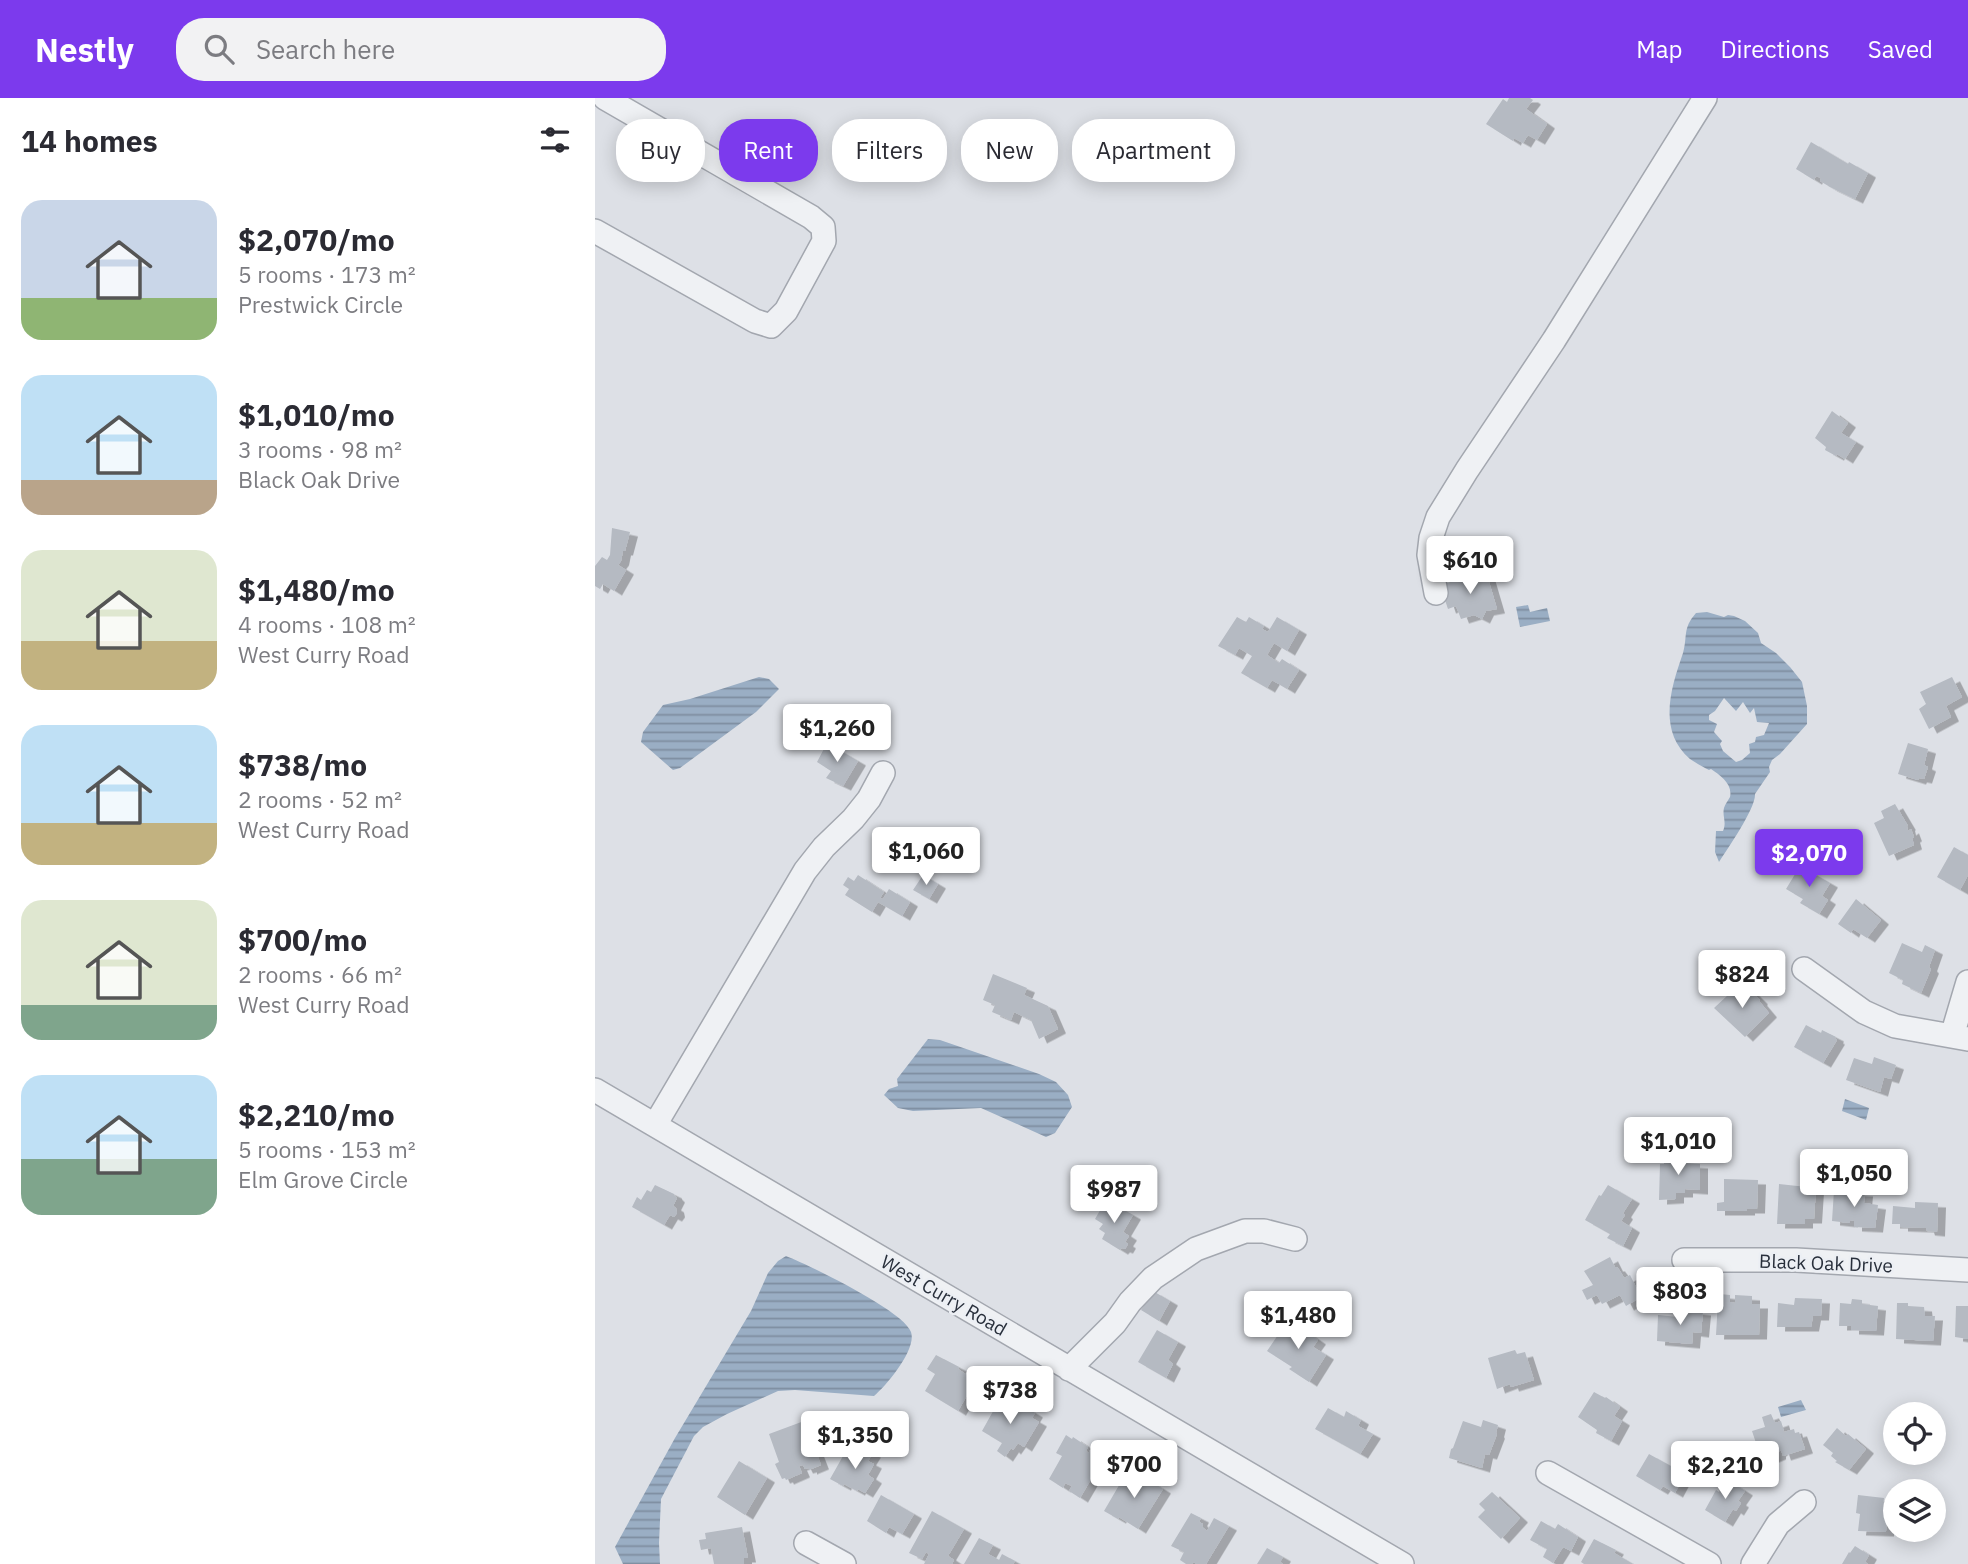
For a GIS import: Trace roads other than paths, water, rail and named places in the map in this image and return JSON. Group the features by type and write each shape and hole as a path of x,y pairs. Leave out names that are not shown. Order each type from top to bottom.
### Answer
{"street":[{"path":"595,231 755,321 771,326 786,312 824,241 823,227 811,217 605,98"},
{"path":"1436,593 1429,555 1438,517 1554,340 1705,98"},
{"path":"655,1125 805,871 869,799 883,773"},
{"path":"1804,969 1864,1012 1895,1026 1960,1037 1968,982"},
{"name":"West Curry Road","path":"595,1090 1402,1564"},
{"path":"1069,1368 1115,1324 1130,1302 1153,1278 1196,1249 1245,1231 1264,1231 1295,1239"},
{"name":"Black Oak Drive","path":"1684,1260 1796,1261 1968,1270"},
{"path":"1548,1473 1709,1564"},
{"path":"1753,1564 1778,1524 1804,1502"},
{"path":"806,1543 844,1564"}],"water":[{"path":"1528,605 1530,612 1547,608 1550,621 1520,627 1516,607"},
{"path":"1707,612 1724,617 1728,615 1745,621 1758,633 1761,643 1776,653 1802,682 1807,706 1807,724 1772,760 1770,772 1755,794 1746,818 1719,862 1715,852 1716,831 1723,831 1724,828 1724,811 1730,797 1730,788 1715,771 1690,759 1680,748 1670,722 1674,680 1683,653 1687,628 1696,613","holes":["1724,698 1736,711 1743,702 1750,713 1754,708 1757,722 1769,723 1764,735 1756,737 1755,742 1749,744 1750,753 1736,762 1723,751 1720,744 1722,741 1714,732 1717,724 1709,720 1709,715"]},
{"path":"759,677 769,679 779,689 756,712 680,768 673,770 641,742 643,732 663,705"},
{"path":"928,1039 940,1040 1056,1082 1068,1095 1072,1107 1055,1133 1046,1137 981,1108 913,1111 898,1108 884,1095 889,1089 898,1086 897,1079"},
{"path":"1845,1099 1869,1108 1866,1120 1842,1111"},
{"path":"786,1256 855,1290 892,1313 905,1323 911,1332 910,1348 893,1375 874,1396 778,1391 703,1427 694,1436 661,1499 660,1564 623,1564 615,1547 675,1438 751,1311 768,1273"},
{"path":"1801,1400 1806,1410 1781,1417 1778,1407"}]}
